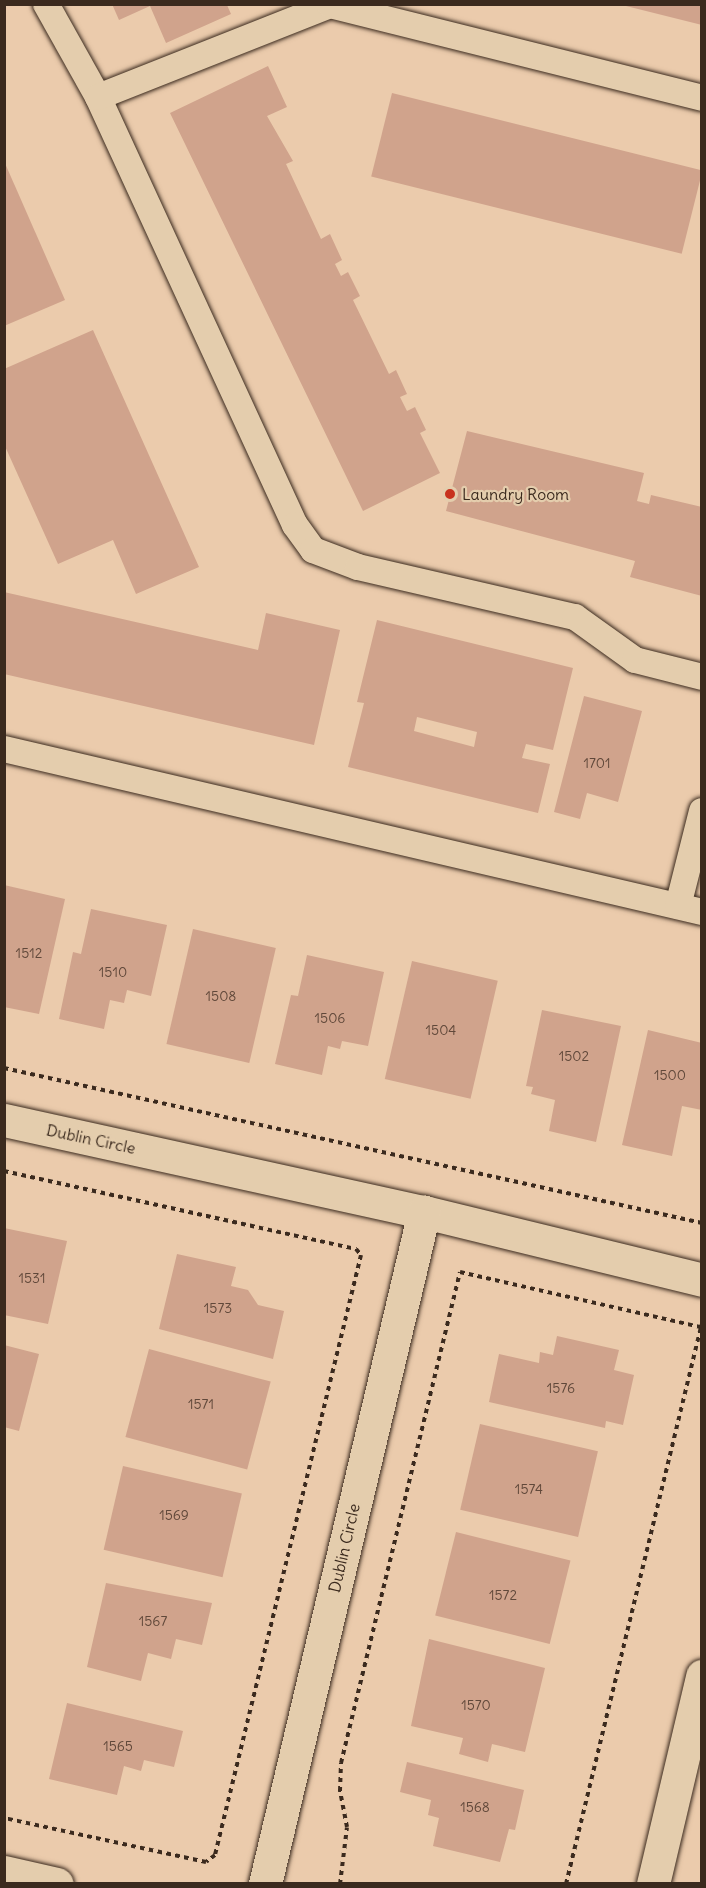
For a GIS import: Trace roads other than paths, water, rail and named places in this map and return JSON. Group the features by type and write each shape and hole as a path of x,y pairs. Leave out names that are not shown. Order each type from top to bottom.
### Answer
{"street":[{"name":"Dublin Circle","path":"4,1120 424,1212 702,1280"},
{"name":"Dublin Circle","path":"265,1884 424,1212"},
{"path":"652,1884 702,1676"},
{"path":"4,1872 57,1884"}],"lane":[{"path":"46,4 98,97 295,525 313,550 358,567 575,618 635,660 702,677"},
{"path":"98,97 330,5 702,98"},
{"path":"4,749 690,909 702,811"}],"place":[{"name":"Laundry Room","path":"450,494"}]}
